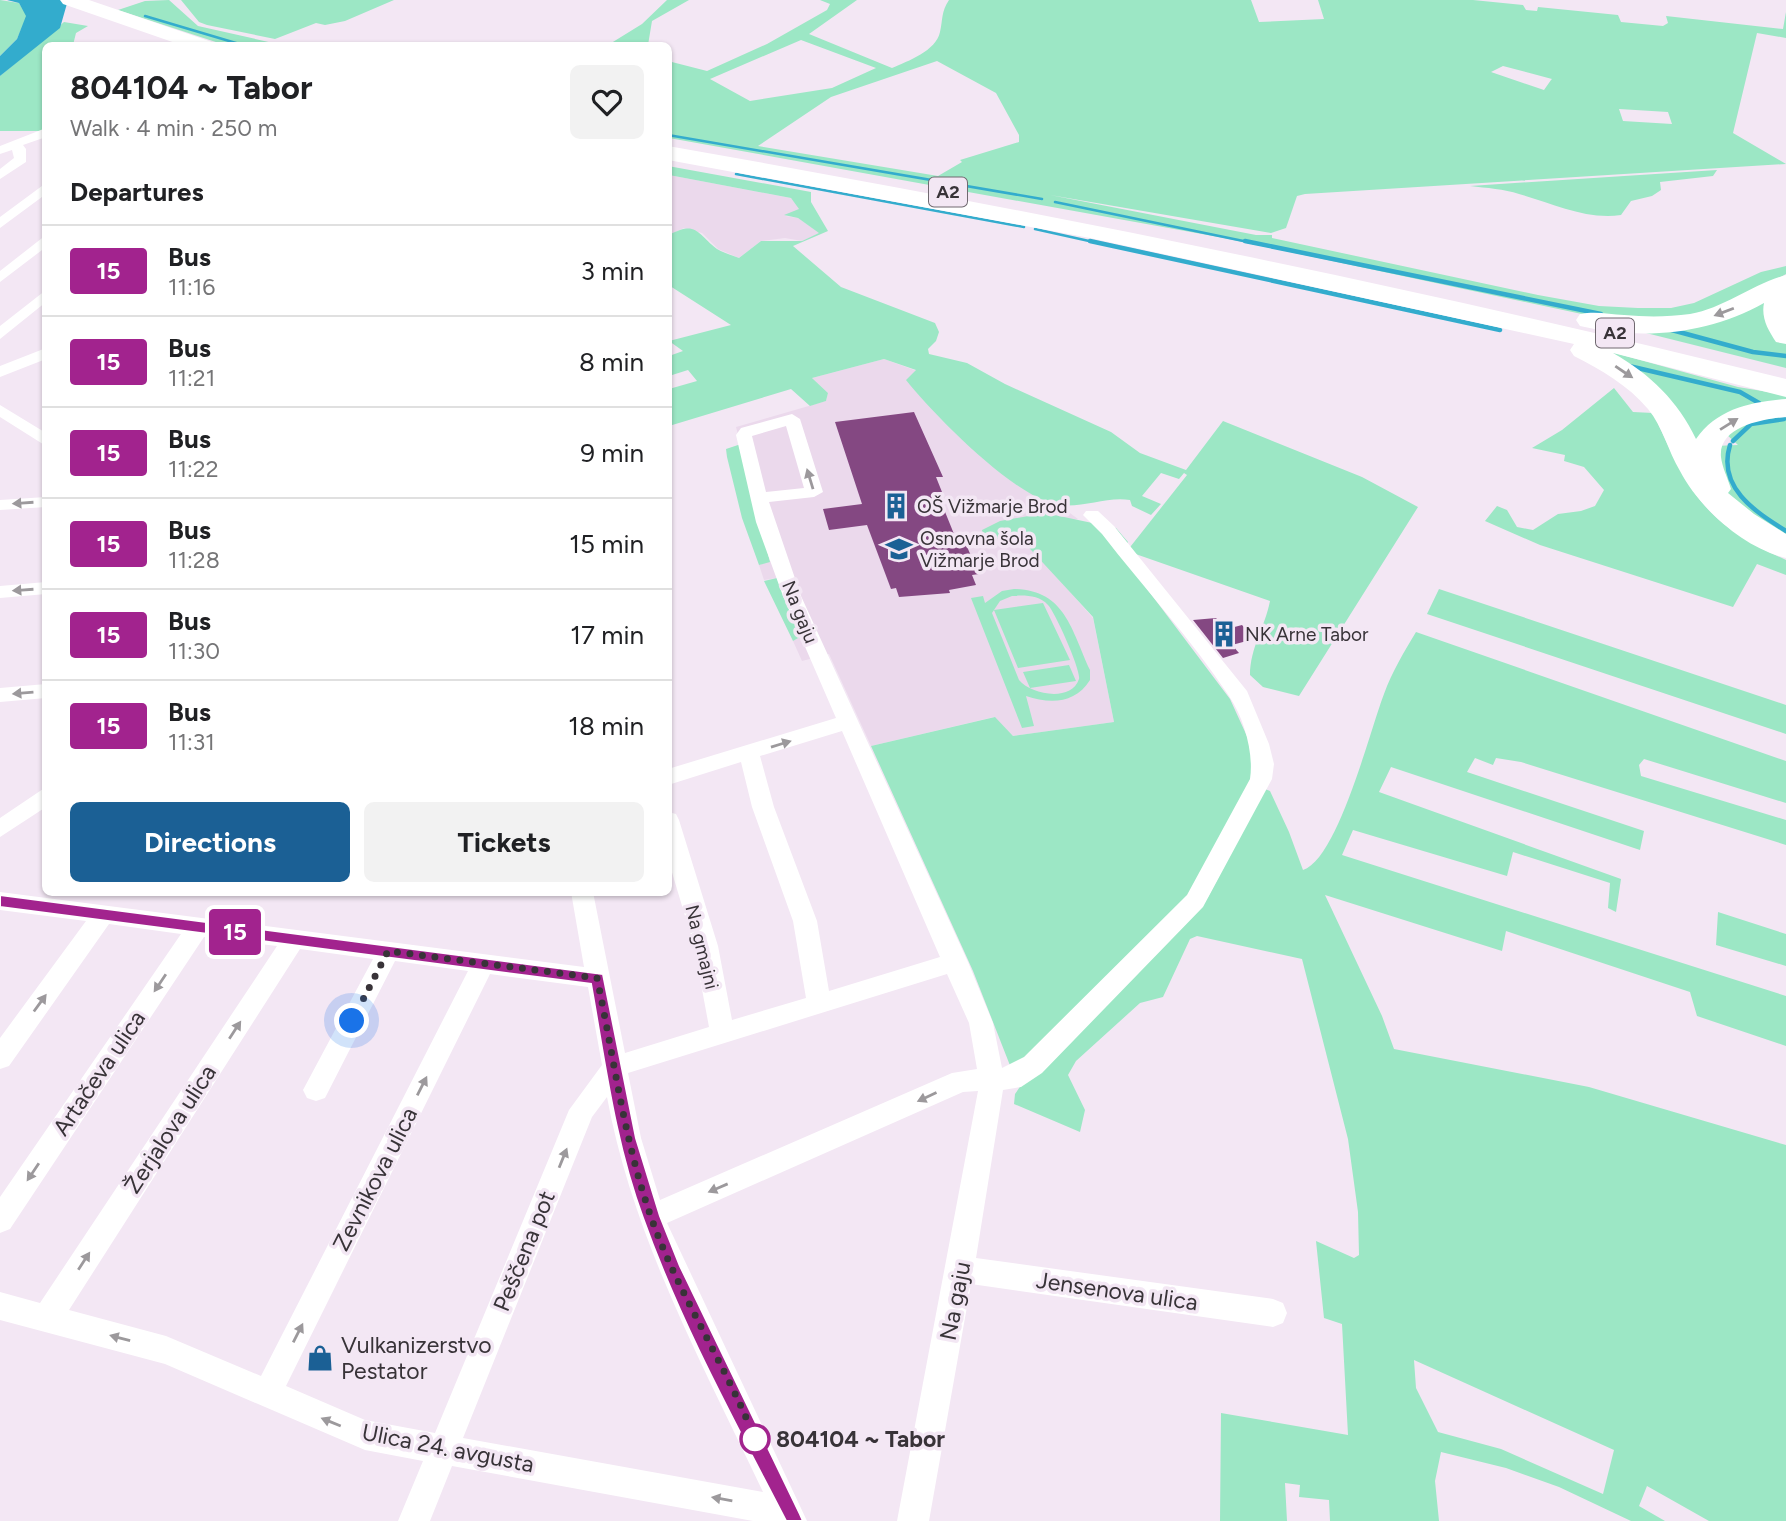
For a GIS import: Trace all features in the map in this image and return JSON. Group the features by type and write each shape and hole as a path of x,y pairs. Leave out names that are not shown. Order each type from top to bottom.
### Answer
{"highway":[{"path":"70,0 106,19 161,42"},
{"path":"48,2 190,42"},
{"name":"A2","path":"672,145 1105,220 1443,292 1786,375"},
{"name":"A2","path":"672,154 1016,214 1470,310 1786,388"},
{"path":"1443,292 1593,320 1658,324 1719,314 1786,283"},
{"path":"1786,290 1779,298 1775,310 1786,336"},
{"path":"1470,310 1584,350 1634,379 1668,416 1694,471 1722,503 1745,524 1786,548"},
{"path":"1722,503 1705,455 1711,438 1724,425 1746,414 1786,408"}],"street":[{"path":"6,147 42,134"},
{"path":"0,175 21,159 20,149 6,147"},
{"path":"0,224 42,190"},
{"path":"0,278 42,242"},
{"path":"0,334 42,297"},
{"path":"0,372 42,355"},
{"path":"0,410 42,439"},
{"name":"Na gaju","path":"760,498 814,492 792,419 744,435 760,498 792,596 981,1023 992,1080 961,1269 913,1521"},
{"path":"0,505 42,502"},
{"path":"651,1216 876,1121 961,1081 1012,1079 1033,1065 1195,901 1258,786 1264,764 1240,696 1108,530 1091,515"},
{"path":"0,592 42,588"},
{"path":"0,695 42,691"},
{"path":"672,776 848,722"},
{"path":"748,754 763,807 805,921 819,1002"},
{"path":"0,829 9,813 42,797"},
{"name":"Na gmajni","path":"672,833 706,946 722,1034"},
{"path":"583,896 628,1138 651,1216 673,1271 791,1516"},
{"path":"0,901 597,978"},
{"path":"0,1058 103,915"},
{"name":"Artačeva ulica","path":"0,1220 198,927"},
{"name":"Žerjalova ulica","path":"47,1318 294,939"},
{"path":"316,1090 388,951"},
{"path":"616,1066 956,962"},
{"name":"Zevnikova ulica","path":"267,1394 483,964"},
{"name":"Peščena pot","path":"414,1521 582,1110 616,1066"},
{"name":"Jensenova ulica","path":"961,1269 1273,1314"},
{"name":"Ulica 24. avgusta","path":"0,1306 166,1350 365,1435 791,1516"}],"shaded area":[{"path":"672,176 791,198 800,209 785,216 798,218 820,233 802,241 785,238 761,241 739,258 718,249 702,233 684,228 672,234"},
{"name":"Osnovna šola Vižmarje Brod","path":"884,359 917,371 994,457 1078,519 1018,533 1093,618 1114,722 1013,736 994,717 871,746 829,654 802,661 793,641 800,637 777,578 764,580 759,565 770,561 736,427 826,401 828,393 812,378"}],"green space":[{"path":"0,0 19,3 27,16 17,39 0,56"},
{"path":"169,0 198,26 269,42 216,42 118,10 145,1"},
{"path":"181,0 394,0 345,21 325,25 316,23 275,39 199,22"},
{"path":"667,0 689,0 652,21 648,42 613,42 642,24"},
{"path":"820,0 857,0 809,34 892,68 933,45 940,32 943,12 949,0 1251,0 1259,22 1324,19 1318,0 1473,0 1523,5 1526,10 1537,11 1538,7 1618,15 1621,22 1663,26 1668,23 1666,16 1783,29 1786,12 1786,38 1757,33 1733,133 1786,164 1305,194 1297,196 1286,228 1271,233 1050,195 1256,235 1272,235 1272,238 1599,306 1671,308 1694,303 1761,272 1786,266 1786,274 1747,296 1688,317 1596,317 1224,238 672,139 672,62 707,71 767,44 827,10 830,4","holes":["801,40 876,68 832,88 750,101 710,79","937,61 996,93 1019,135 1019,142 960,160 962,162 938,176 758,146 831,97","1503,66 1552,79 1544,90 1491,72","1619,109 1668,112 1672,124 1623,121"]},
{"path":"64,22 88,26 76,33 74,42 42,42 42,131 0,131 0,76"},
{"path":"672,167 811,192 811,202 828,231 793,246 841,287 935,323 939,332 936,341 928,349 929,354 967,363 1005,384 1111,432 1140,453 1186,470 1223,421 1362,477 1418,507 1299,696 1263,687 1250,675 1252,656 1270,601 1127,551 1187,475 1184,473 1179,479 1161,473 1142,496 1161,504 1151,515 1132,506 1130,500 1060,505 1042,500 1000,473 936,413 906,380 916,370 884,359 812,378 828,393 826,401 810,406 791,389 672,425 672,388 697,381 688,370 672,375 672,355 683,351 672,340 731,325 672,287 672,234 691,229 717,249 739,258 761,241 802,241 819,233 798,218 784,215 799,209 791,198 672,176"},
{"path":"1717,170 1713,176 1660,182 1661,190 1652,196 1631,201 1621,215 1608,216 1569,210 1507,191 1470,186"},
{"path":"1765,297 1786,341 1786,368 1630,329 1664,327"},
{"path":"1593,347 1738,387 1786,395 1786,404 1698,446"},
{"path":"1614,388 1633,412 1653,413 1689,485 1702,502 1735,532 1786,560 1786,575 1757,564 1733,607 1540,545 1485,521 1497,506 1507,510 1517,527 1533,530 1558,514 1595,506 1604,490 1584,467 1564,461 1565,455 1532,448 1562,430"},
{"path":"1786,412 1786,539 1726,493 1715,446 1738,445 1726,434 1727,430"},
{"path":"741,444 770,562 759,565 742,518 727,457 726,449"},
{"path":"1045,513 1116,528 1128,542 1120,553 1230,699 1251,745 1255,778 1192,896 1037,1055 1011,1068 973,971 871,746 995,717 1013,736 1114,722 1093,617 1020,538 995,539 983,535 982,530 1000,521"},
{"path":"777,578 799,631 800,637 793,641 764,581"},
{"path":"1439,589 1786,705 1786,734 1427,614"},
{"path":"1002,591 1031,591 1045,596 1055,604 1071,627 1090,670 1090,680 1084,688 1069,698 1053,701 1026,696 1034,726 1022,728 971,598 983,596 985,603","holes":["1012,596 1031,596 1048,605 1072,653 1079,674 1075,687 1059,694 1050,694 1032,689 1019,680 992,613 1000,601"]},
{"path":"1043,603 1070,660 1018,668 994,610"},
{"path":"1416,632 1786,761 1786,803 1644,759 1639,765 1641,776 1786,820 1786,845 1521,762 1496,758 1493,765 1475,758 1467,772 1644,831 1640,850 1391,767 1379,792 1621,879 1616,912 1608,908 1610,883 1513,852 1507,876 1353,830 1342,855 1786,996 1786,1046 1697,1016 1690,992 1506,931 1502,951 1325,895 1382,1016 1394,1049 1589,1087 1786,1145 1786,1521 1709,1521 1647,1486 1639,1506 1665,1521 1631,1521 1559,1487 1506,1468 1441,1452 1435,1481 1439,1521 1330,1521 1329,1500 1299,1497 1300,1485 1285,1483 1287,1521 1220,1521 1221,1413 1348,1435 1342,1324 1324,1318 1316,1241 1354,1258 1359,1255 1358,1212 1348,1139 1302,959 1197,936 1190,939 1163,997 1140,1003 1076,1061 1068,1075 1085,1110 1080,1132 1014,1104 1015,1094 1024,1081 1208,897 1265,789 1270,791 1303,870 1316,861 1340,819 1387,686","holes":["1414,1360 1614,1450 1603,1494 1501,1449 1438,1432 1416,1388"]},
{"path":"1069,665 1076,681 1030,688 1023,672"},
{"path":"1718,912 1786,934 1786,966 1716,945"}],"water":[{"path":"7,0 68,0 60,28 0,76 0,56 17,39 26,16 19,3"}],"building":[{"name":"OŠ Vižmarje Brod","path":"914,412 943,477 936,477 942,492 937,492 954,534 961,533 979,574 972,575 976,585 949,590 950,593 899,597 896,588 891,589 867,525 829,530 823,509 862,504 835,422"},
{"name":"NK Arne Tabor","path":"1216,618 1227,629 1242,625 1254,639 1232,645 1239,653 1223,658 1193,620"}],"waterway":[{"path":"145,16 233,42"},
{"path":"672,136 1042,199"},
{"path":"736,174 1024,227"},
{"path":"1055,202 1253,243"},
{"path":"1035,229 1098,243"},
{"path":"1090,241 1500,330"},
{"path":"1245,241 1601,314"},
{"path":"1668,329 1753,352 1786,356"},
{"path":"1629,366 1740,392 1759,403"},
{"path":"1733,441 1751,424 1784,419"},
{"path":"1730,445 1727,460 1729,473 1741,496 1762,515 1786,531"}],"bus line":[{"name":"15","path":"0,901 597,978 628,1138 651,1216 673,1271 793,1521"}],"place":[{"name":"OŠ Vižmarje Brod","path":"896,506"},
{"name":"Osnovna šola Vižmarje Brod","path":"899,549"},
{"name":"NK Arne Tabor","path":"1224,634"},
{"name":"Vulkanizerstvo Pestator","path":"320,1358"},
{"name":"804104 ~ Tabor","path":"755,1439"}],"route":[{"path":"352,1021 388,951 597,978 628,1138 651,1216 673,1271 755,1439"}]}
